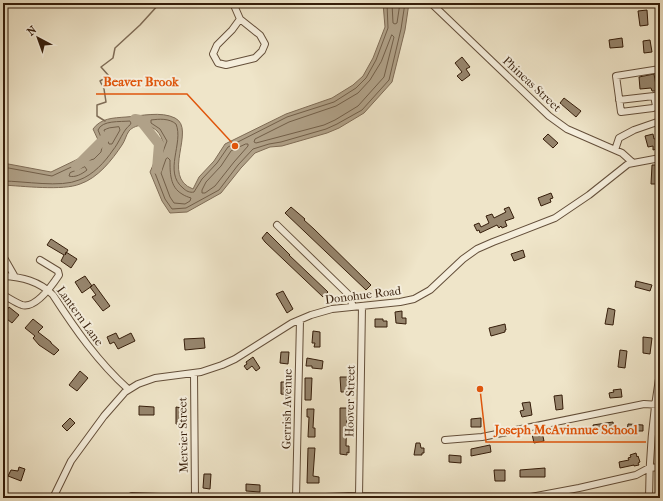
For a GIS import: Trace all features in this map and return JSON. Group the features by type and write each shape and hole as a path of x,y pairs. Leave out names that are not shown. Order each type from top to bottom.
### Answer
{"street":[{"path":"233,3 240,19 260,35 265,44 262,51 255,58 226,65 218,63 213,54 217,45 232,30 240,19"},
{"name":"Phineas Street","path":"431,3 549,116 567,129 622,153 632,162"},
{"path":"619,100 657,96 656,106 653,108 621,112 619,100 616,76 659,69 660,84"},
{"path":"615,150 619,138 634,130 660,122"},
{"name":"Donohue Road","path":"53,498 76,453 104,416 128,389 147,380 194,373 228,363 282,329 320,312 400,302 420,296 430,290 476,249 555,218 588,195 624,166 632,162 660,158"},
{"path":"278,225 349,295 353,307"},
{"path":"3,256 15,277"},
{"path":"3,295 23,306 30,305 48,291 59,275 58,271 40,260"},
{"name":"Lantern Lane","path":"3,276 25,278 41,285 53,295 94,353 110,372 128,389"},
{"name":"Hoover Street","path":"359,496 362,306"},
{"name":"Gerrish Avenue","path":"296,498 300,320"},
{"path":"649,498 649,468 660,372"},
{"name":"Mercier Street","path":"194,373 195,498"},
{"path":"445,440 482,437 644,404 657,405"},
{"path":"507,498 531,497 579,488 636,475 649,468 660,467"},
{"path":"132,496 189,498"},
{"path":"303,498 359,496 503,498"}],"water":[{"path":"383,3 409,3 405,30 392,82 364,113 339,128 327,133 282,146 270,147 255,153 221,193 187,212 170,213 162,201 150,172 163,142 157,131 151,127 143,125 132,128 118,151 104,168 87,181 80,184 53,188 3,185 3,163 51,172 78,159 91,156 97,150 99,142 93,129 96,125 112,118 157,114 175,118 181,124 182,142 179,174 184,183 193,189 199,177 214,161 225,144 286,114 332,98 353,85 363,76 373,58 385,27"}],"building":[{"path":"647,10 648,25 640,26 638,11"},
{"path":"622,38 623,47 610,48 609,40"},
{"path":"650,40 652,52 644,53 643,41"},
{"path":"462,57 470,67 466,69 470,75 462,81 457,76 462,72 455,63"},
{"path":"654,74 657,91 652,91 651,88 640,89 639,77"},
{"path":"564,98 581,111 576,117 560,103"},
{"path":"548,134 558,143 553,148 543,139"},
{"path":"653,134 654,139 660,137 660,148 653,150 653,146 648,147 645,136"},
{"path":"652,165 658,165 659,171 657,184 651,184"},
{"path":"551,193 553,198 550,199 551,202 541,206 538,198"},
{"path":"291,207 371,285 366,290 285,213"},
{"path":"509,207 514,218 505,221 507,226 502,228 501,226 499,228 497,225 480,233 479,230 477,231 474,225 479,223 481,227 489,223 486,216 492,214 494,218 506,212 504,209"},
{"path":"267,232 328,292 323,297 265,242 262,238"},
{"path":"51,239 68,250 67,252 77,259 71,268 61,261 64,255 47,245"},
{"path":"523,250 525,257 514,261 511,254"},
{"path":"85,276 92,286 82,293 75,282"},
{"path":"636,281 652,285 650,291 635,287"},
{"path":"94,284 110,306 103,311 92,297 96,295 90,287"},
{"path":"283,291 293,309 287,313 276,294"},
{"path":"9,307 19,315 12,323 3,316"},
{"path":"608,308 615,310 613,325 605,324"},
{"path":"402,311 402,318 406,318 406,324 396,323 395,312"},
{"path":"33,319 43,327 38,332 59,350 54,355 39,345 33,338 35,336 25,328"},
{"path":"375,319 383,319 383,321 387,321 387,327 375,327"},
{"path":"505,324 505,332 491,336 489,328"},
{"path":"313,331 320,332 320,347 314,347 315,343 312,343"},
{"path":"116,333 119,339 131,333 135,341 118,349 114,342 110,344 107,337"},
{"path":"643,337 652,338 650,354 643,353"},
{"path":"204,338 205,348 185,350 184,339"},
{"path":"620,350 627,351 625,368 618,367"},
{"path":"281,352 289,352 288,364 280,363"},
{"path":"253,357 260,368 256,371 252,366 247,370 244,366 247,364 246,362"},
{"path":"307,358 323,361 322,369 306,366"},
{"path":"80,371 88,378 77,391 69,385"},
{"path":"340,377 348,377 349,392 341,392"},
{"path":"305,378 312,378 311,400 305,400"},
{"path":"281,382 289,382 289,395 281,394"},
{"path":"621,389 622,397 610,398 609,393 614,392 613,390"},
{"path":"562,395 563,409 556,410 554,396"},
{"path":"530,402 532,415 522,417 520,411 524,410 522,403"},
{"path":"139,406 154,407 154,415 139,415"},
{"path":"176,407 182,408 182,419 186,419 186,425 176,424"},
{"path":"340,408 347,408 346,446 349,446 349,453 347,452 347,455 340,454"},
{"path":"307,409 314,409 313,428 315,428 315,437 308,437 309,417 307,417"},
{"path":"70,418 75,423 67,431 62,426"},
{"path":"481,418 481,427 471,427 471,419"},
{"path":"613,422 614,429 594,432 593,425"},
{"path":"628,424 643,425 643,431 627,431"},
{"path":"542,432 544,441 534,443 532,434"},
{"path":"416,443 420,443 421,448 424,448 424,453 422,453 422,455 414,455"},
{"path":"490,445 491,452 471,456 471,449"},
{"path":"308,448 315,448 313,476 319,477 319,483 307,483"},
{"path":"636,453 640,462 638,463 639,465 620,468 619,462 629,460 628,458 631,457 630,455"},
{"path":"449,455 461,456 461,463 449,462"},
{"path":"19,467 25,469 21,481 8,476 11,470 18,471"},
{"path":"545,468 545,477 520,477 520,470"},
{"path":"494,470 505,470 505,481 495,481"},
{"path":"204,474 211,474 210,489 203,488"},
{"path":"246,484 260,485 260,492 246,491"}],"waterway":[{"path":"105,121 97,116 97,105 106,102 104,89 100,81 109,76 101,67 113,58 115,48 140,25 160,3"},
{"path":"135,119 140,120 159,144 157,169"},
{"path":"76,166 109,134"}],"place":[{"name":"Beaver Brook","path":"235,146"},
{"name":"Joseph McAvinnue School","path":"480,389"}]}
